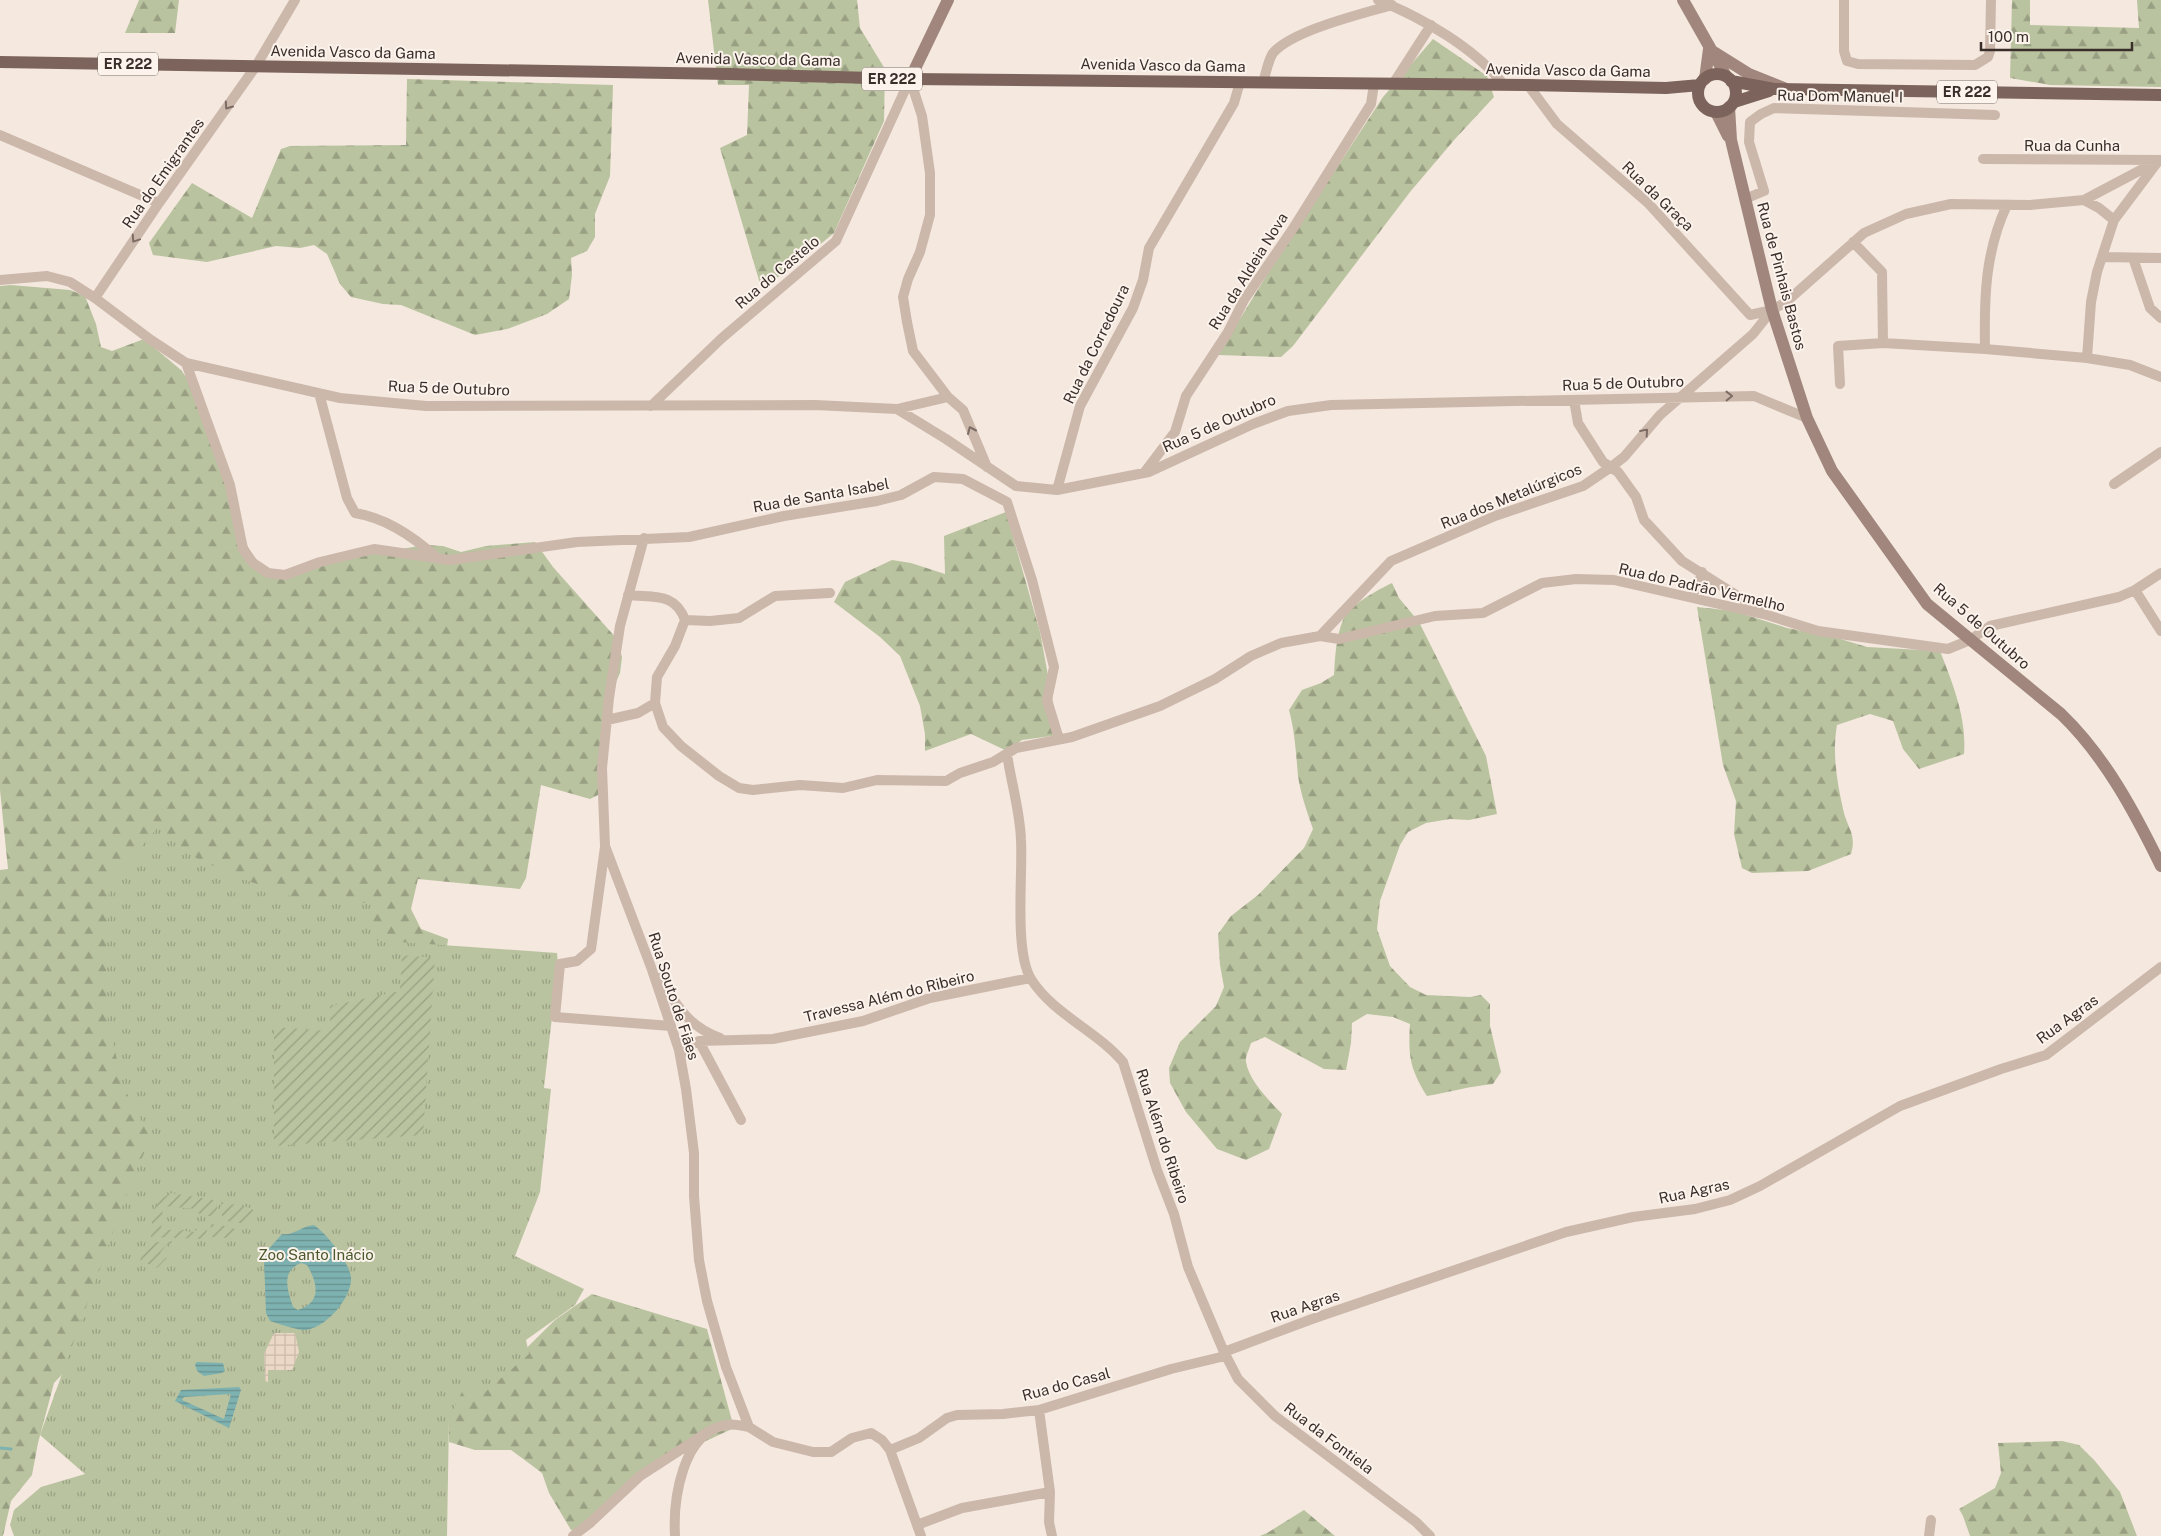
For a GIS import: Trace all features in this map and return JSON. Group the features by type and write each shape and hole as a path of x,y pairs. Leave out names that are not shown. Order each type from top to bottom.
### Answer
{"main road":[{"name":"Avenida Vasco da Gama","path":"0,62 729,74 910,79 1666,88 1702,82 1711,76 1774,90"},
{"path":"1728,79 1736,95 1731,105"},
{"path":"1699,99 1702,82"},
{"name":"Avenida Vasco da Gama","path":"1666,88 1699,99 1703,106 1716,112 1750,95 1774,90 2161,95"}],"street":[{"name":"Rua do Emigrantes","path":"95,298 159,203 256,66 295,0"},
{"path":"948,0 910,79 922,116 929,164 930,215 920,252 908,279 903,297 913,351 948,397 962,410 987,468"},
{"path":"1378,0 1431,25 1490,68 1504,85"},
{"path":"1683,0 1709,49 1728,79"},
{"path":"1844,0 1844,51 1847,61 1858,64 1976,66 1988,57 1990,51 1991,0"},
{"path":"1262,82 1272,54 1288,40 1341,20 1392,5"},
{"path":"1393,84 1431,25"},
{"path":"1702,82 1709,49"},
{"path":"1709,49 1749,74 1789,90"},
{"name":"Rua do Castelo","path":"651,406 722,338 836,241 910,79"},
{"name":"Rua da Corredoura","path":"1057,490 1080,406 1133,308 1143,280 1149,248 1234,103 1240,82"},
{"name":"Rua da Aldeia Nova","path":"1144,473 1175,432 1186,396 1228,332 1244,300 1294,227 1371,104 1374,84"},
{"name":"Rua da Graça","path":"1528,85 1557,124 1648,203 1750,315 1772,310"},
{"name":"Rua de Pinhais Bastos","path":"1731,105 1731,140 1772,310 1807,418"},
{"name":"Rua Dom Manuel I","path":"1745,198 1764,191 1749,142 1750,122 1774,108 1996,115"},
{"name":"Rua de Pinhais Bastos","path":"1716,112 1731,140"},
{"path":"0,135 159,203"},
{"name":"Rua da Cunha","path":"1983,159 2160,160"},
{"path":"1772,310 1786,302 1864,233 1906,214 1951,204 2030,205 2084,200 2160,160"},
{"path":"2087,358 2091,302 2114,220 2160,160"},
{"path":"2084,200 2099,208 2114,220"},
{"path":"1985,349 1984,297 1991,250 2008,205"},
{"path":"1853,242 1882,272 1883,343"},
{"path":"2103,257 2161,258"},
{"path":"2133,258 2150,308 2161,318"},
{"name":"Rua 5 de Outubro","path":"0,280 47,276 70,282 186,363 340,398 426,406 815,405 897,409 948,397"},
{"name":"Rua dos Metalúrgicos","path":"1320,636 1392,561 1495,516 1583,486 1611,467 1624,457 1660,415 1753,334 1772,310"},
{"path":"1840,384 1838,346 1883,343 2087,358 2130,365 2161,377"},
{"name":"Rua de Santa Isabel","path":"186,363 230,485 243,549 252,563 268,573 285,575 320,562 374,549 450,560 577,542 689,537 784,516 877,501 901,495 934,477 963,479 1007,502"},
{"path":"319,393 347,498 355,513 371,515 391,525 421,543 436,558"},
{"name":"Rua 5 de Outubro","path":"897,409 1016,486 1057,490 1144,473 1253,424 1288,411 1331,405 1754,396 1807,418 1832,471 1928,604 2079,731 2102,763 2138,821 2161,866"},
{"path":"1574,400 1578,423 1603,462 1618,472 1636,497 1644,520 1682,561 1767,615"},
{"path":"2114,484 2161,452"},
{"path":"1016,486 1007,502 1032,580 1054,667 1047,700 1059,739"},
{"name":"Rua Souto de Fiães","path":"644,538 620,626 606,720 602,768 605,846 651,967 680,1056 694,1153 694,1196 699,1260 707,1301 726,1367 749,1427"},
{"path":"1690,597 1698,587 1702,572"},
{"path":"2161,573 2135,590 2161,632"},
{"name":"Rua do Padrão Vermelho","path":"655,703 663,727 681,746 739,788 753,790 800,785 843,788 877,780 946,781 960,773 993,762 1016,748 1072,737 1160,706 1216,679 1250,656 1281,643 1320,636 1339,639 1435,616 1484,612 1542,583 1576,579 1614,580 1767,615 1818,632 1948,650 1970,640 1990,626 2119,598 2135,590"},
{"path":"686,620 710,621 739,618 775,596 830,593"},
{"path":"606,720 638,713 655,703 657,677 675,646 686,620 681,609 669,599 628,596"},
{"name":"Rua Além do Ribeiro","path":"1007,754 1021,838 1021,910 1024,956 1030,978 1068,1016 1114,1051 1124,1062 1157,1170 1174,1214 1188,1267 1224,1354"},
{"path":"605,846 590,949 576,960 560,964 555,1017 671,1026"},
{"name":"Travessa Além do Ribeiro","path":"651,967 685,1017 705,1032 725,1040"},
{"name":"Rua Agras","path":"1224,1354 1312,1319 1566,1232 1634,1218 1695,1209 1730,1200 1760,1186 1900,1106 2001,1069 2046,1055 2161,967"},
{"name":"Travessa Além do Ribeiro","path":"699,1042 772,1039 820,1030 863,1021 930,998 1030,978"},
{"path":"680,1056 691,1045 699,1042 741,1120"},
{"name":"Rua do Casal","path":"890,1450 919,1438 947,1418 957,1415 1003,1414 1039,1410 1224,1354"},
{"name":"Rua da Fontiela","path":"1224,1354 1238,1379 1274,1416 1381,1495 1416,1522 1430,1536"},
{"path":"1039,1410 1050,1492 1049,1522 1052,1536"},
{"path":"573,1536 590,1523 640,1476 708,1432 726,1424 749,1427 773,1442 813,1452 831,1452 852,1438 871,1434 882,1440 890,1450 921,1536"},
{"path":"675,1536 674,1523 679,1482 692,1449 708,1432"},
{"path":"917,1525 962,1508 1050,1492"},
{"path":"1929,1536 1931,1520"}],"green space":[{"path":"139,0 179,0 175,33 125,33"},
{"path":"708,0 857,0 860,28 885,69 884,121 834,233 788,271 761,287 720,148 747,135 749,85 718,85"},
{"path":"2012,0 2030,0 2030,25 2139,28 2137,0 2161,0 2161,87 2050,85 2010,78"},
{"path":"1433,39 1487,76 1494,97 1410,192 1293,346 1281,357 1218,355 1268,273 1383,97"},
{"path":"407,79 613,85 610,176 595,214 595,237 587,251 571,258 572,275 569,299 547,314 507,329 475,335 401,305 383,304 351,297 340,284 327,254 314,245 300,248 276,246 207,262 153,255 149,243 192,183 252,218 281,149 290,146 406,145"},
{"path":"11,285 70,290 85,296 96,324 101,347 112,351 144,339 181,370 202,399 247,545 257,563 280,574 365,555 425,545 443,546 461,552 486,546 535,542 553,567 617,639 622,657 620,673 613,689 602,793 590,799 541,785 526,878 520,889 418,879 411,909 421,929 448,939 443,976 54,1383 38,1443 32,1475 11,1501 3,1536 0,1536 0,870 8,869 0,790 0,286"},
{"path":"1006,512 1040,632 1059,735 1022,740 1007,751 971,734 925,751 925,734 920,706 900,656 880,637 834,602 845,582 892,560 911,563 945,574 944,536"},
{"path":"1392,583 1399,598 1419,622 1486,756 1497,814 1469,820 1450,819 1426,823 1408,832 1400,845 1380,901 1377,929 1390,966 1410,987 1426,995 1470,997 1481,995 1490,1004 1490,1026 1501,1072 1493,1084 1427,1096 1411,1062 1409,1045 1410,1024 1393,1017 1367,1014 1352,1023 1351,1043 1346,1070 1324,1069 1265,1037 1251,1043 1246,1062 1255,1083 1282,1114 1269,1149 1246,1160 1217,1149 1186,1112 1170,1083 1169,1068 1180,1042 1216,1006 1224,987 1218,934 1231,916 1258,895 1304,848 1313,829 1299,783 1294,735 1289,710 1302,690 1321,683 1334,675 1337,640 1346,615 1365,598"},
{"path":"1697,607 1734,611 1787,628 1834,637 1867,647 1940,651 1961,715 1964,754 1919,769 1903,749 1893,721 1870,714 1837,725 1836,767 1843,809 1853,841 1851,854 1808,871 1752,873 1742,868 1734,834 1736,801 1723,765"},
{"name":"Zoo Santo Inácio","path":"159,826 192,856 235,876 290,896 375,904 371,940 557,953 558,964 544,1088 551,1089 540,1192 515,1256 584,1289 575,1305 526,1340 529,1354 484,1393 465,1386 449,1418 447,1536 14,1536 10,1525 14,1510 41,1487 85,1474 40,1435 134,1174 151,1139 123,1086 107,1016 106,979 109,884"},
{"path":"402,955 435,958 423,1135 274,1146 274,1027 330,1031 330,1006 400,991"},
{"path":"171,1193 214,1200 217,1204 216,1218 197,1213 196,1209 163,1206 161,1229 195,1232 195,1229 202,1229 202,1225 205,1225 207,1229 204,1239 151,1237 156,1206 159,1201"},
{"path":"221,1202 251,1208 256,1213 244,1224 222,1219"},
{"path":"211,1224 231,1227 236,1230 229,1238 210,1237"},
{"path":"149,1242 177,1242 177,1244 174,1248 167,1244 160,1253 167,1258 157,1268 140,1260"},
{"path":"592,1294 707,1329 734,1428 639,1472 586,1529 571,1530 549,1493 542,1473 511,1450 475,1450 449,1442 448,1372 500,1374 555,1320"},
{"path":"2062,1441 2079,1445 2095,1461 2120,1492 2137,1536 1970,1536 1959,1509 1995,1488 2001,1473 1998,1443"},
{"path":"1304,1510 1335,1536 1260,1536 1267,1533"}],"shaded area":[{"path":"274,1333 295,1333 299,1352 292,1370 268,1370 268,1382 265,1381 264,1354"}],"water":[{"path":"314,1225 331,1241 342,1256 351,1277 347,1294 336,1311 320,1325 303,1330 270,1321 266,1313 264,1260 266,1252 282,1234 290,1234","holes":["301,1263 307,1265 316,1291 311,1302 298,1310 293,1307 291,1301 287,1282 288,1276 294,1267"]},
{"path":"197,1362 223,1363 225,1371 204,1376 197,1371 195,1364"},
{"path":"239,1387 241,1390 229,1428 175,1401 181,1390","holes":["231,1394 224,1419 182,1400 184,1397"]}],"waterway":[{"path":"0,1448 11,1449"}]}
